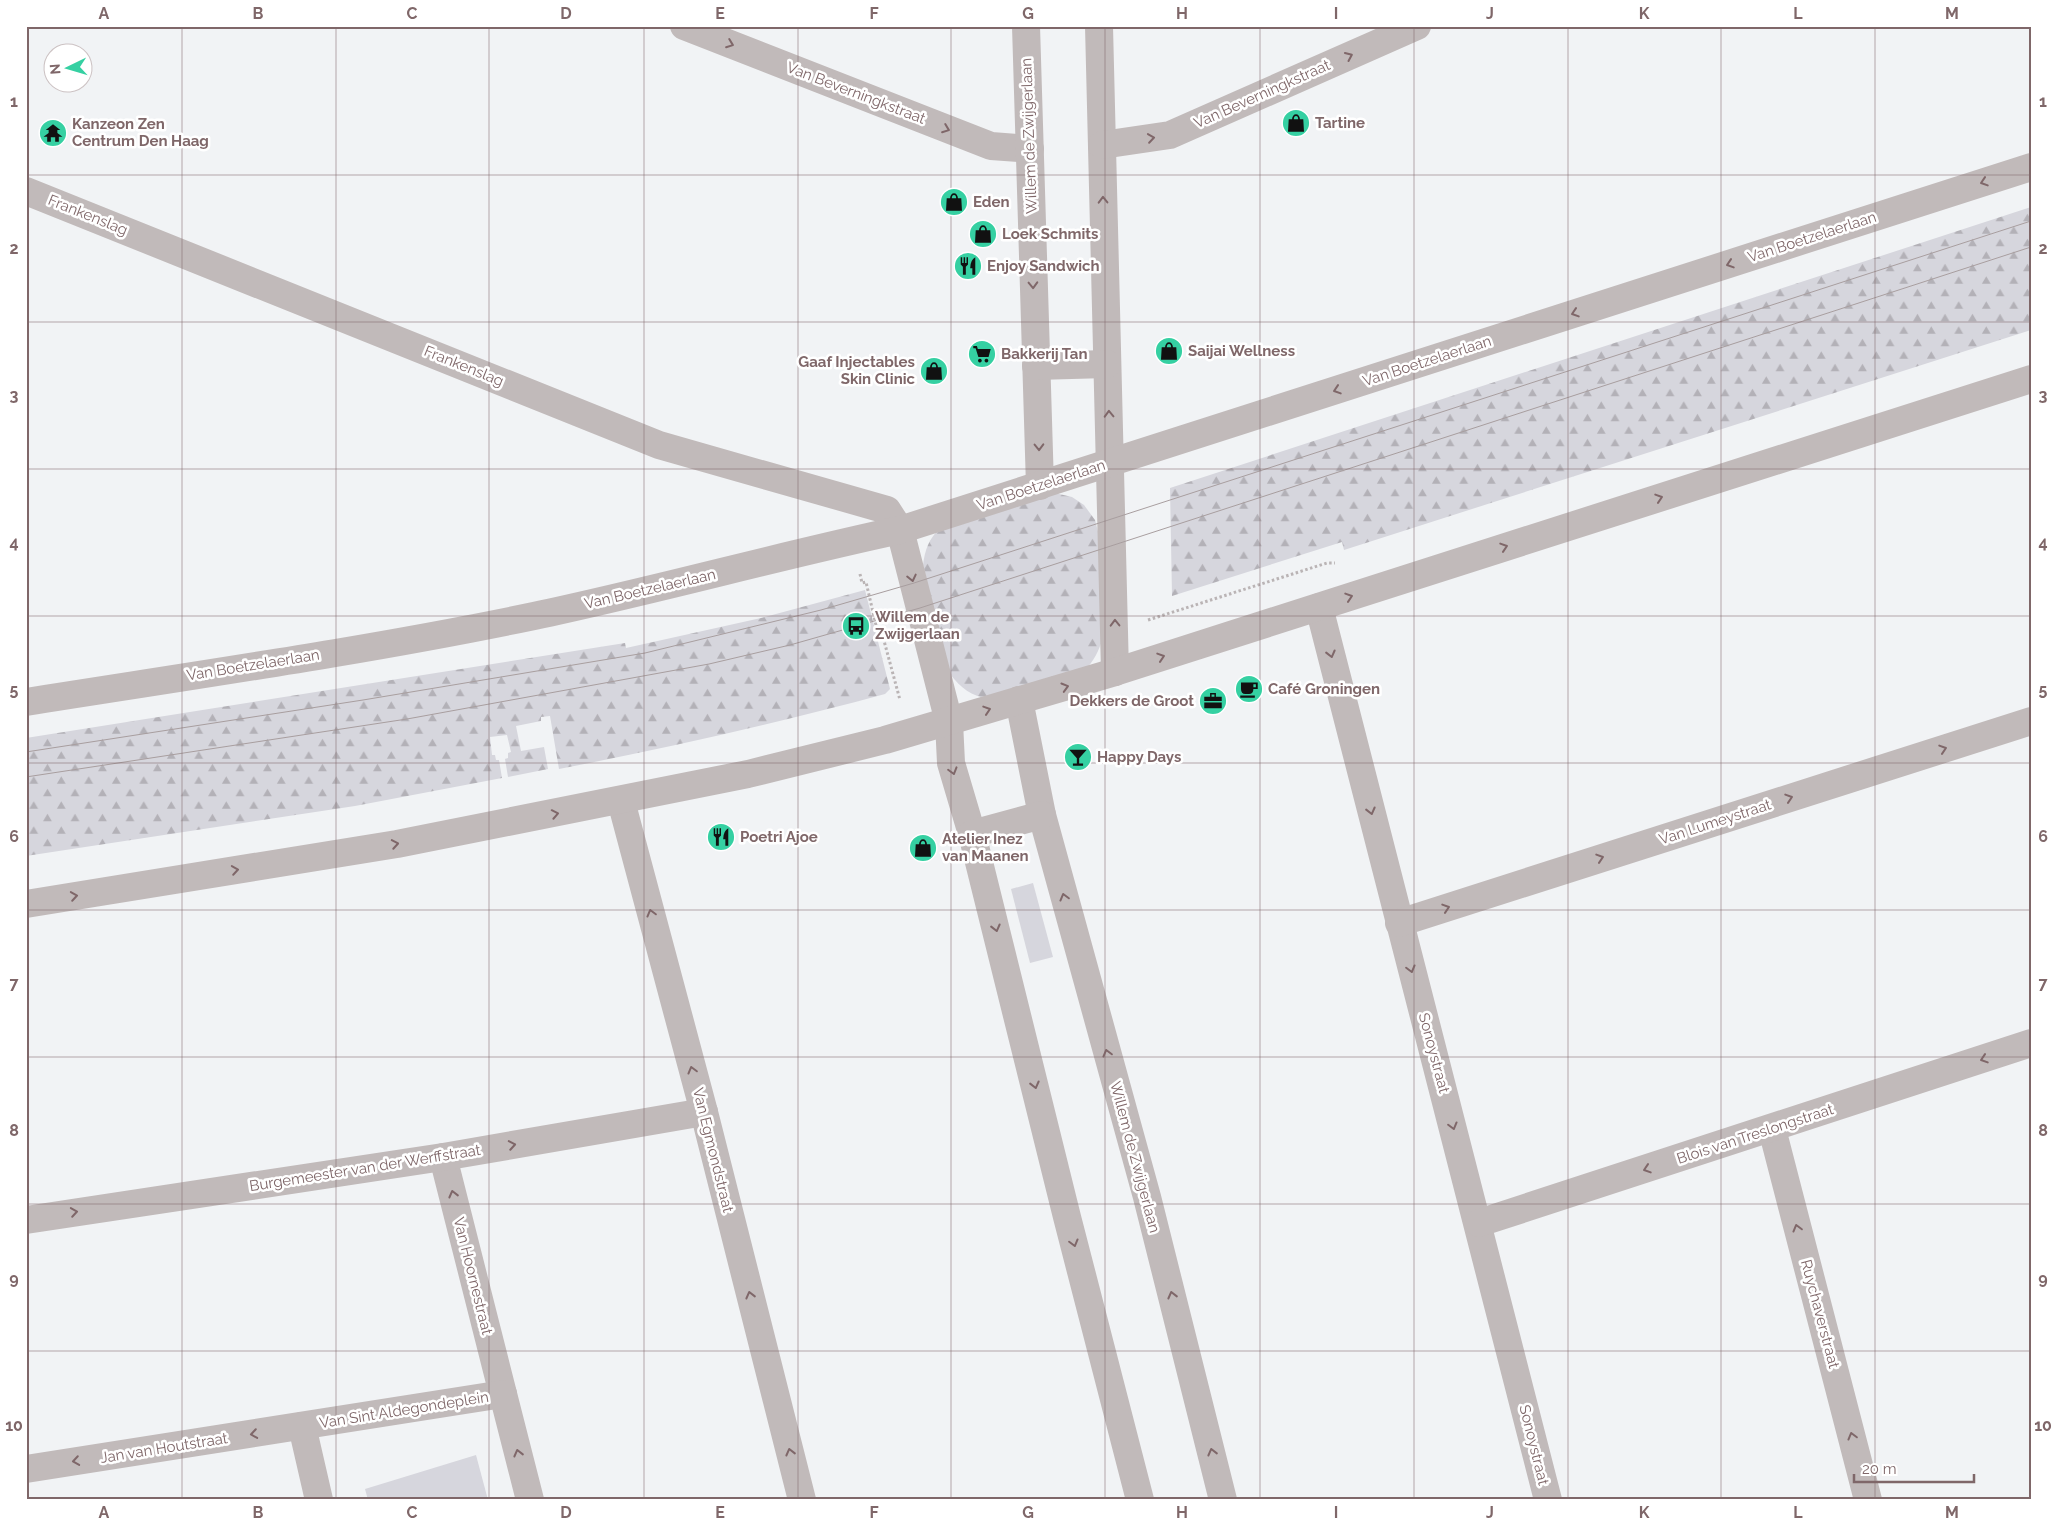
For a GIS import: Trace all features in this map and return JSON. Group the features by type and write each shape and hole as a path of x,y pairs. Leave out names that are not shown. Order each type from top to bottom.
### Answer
{"street":[{"name":"Van Beverningkstraat","path":"684,26 991,146 1030,149"},
{"name":"Willem de Zwijgerlaan","path":"1026,26 1040,486"},
{"path":"1099,26 1115,672"},
{"name":"Van Beverningkstraat","path":"1102,145 1170,135 1417,26"},
{"name":"Van Boetzelaerlaan","path":"26,702 367,647 534,616 900,530 2031,167"},
{"name":"Frankenslag","path":"26,191 659,445 887,510 900,530"},
{"path":"1036,366 1107,364"},
{"path":"26,904 397,844 621,801 748,774 949,722 1115,672 2031,379"},
{"path":"900,530 949,722 951,763 972,834 1067,1217 1140,1500"},
{"name":"Sonoystraat","path":"1319,606 1399,923 1479,1223 1548,1500"},
{"name":"Willem de Zwijgerlaan","path":"1019,700 1042,815 1147,1198 1224,1500"},
{"name":"Van Lumeystraat","path":"1399,923 2031,721"},
{"name":"Van Egmondstraat","path":"621,801 704,1112 802,1500"},
{"path":"972,834 1042,815"},
{"name":"Blois van Treslongstraat","path":"1479,1223 2031,1043"},
{"name":"Burgemeester van der Werffstraat","path":"26,1220 443,1157 704,1112"},
{"name":"Ruychaverstraat","path":"1772,1129 1868,1500"},
{"name":"Van Hoornestraat","path":"443,1157 503,1394"},
{"name":"Van Sint Aldegondeplein","path":"319,1500 302,1426 503,1394 530,1500"},
{"name":"Jan van Houtstraat","path":"26,1469 302,1426"}],"path":[{"path":"862,583 866,582 877,638 883,637 900,701"}],"green space":[{"path":"2031,207 2031,330 1344,550 1342,542 1172,596 1170,488"},
{"path":"1055,493 1072,497 1084,505 1095,520 1100,539 1103,637 1100,647 1084,671 989,699 977,696 962,687 950,674 923,565 926,549 930,540 940,528"},
{"path":"865,590 890,689 885,694 723,734 559,769 550,716 541,717 541,721 516,726 521,751 544,747 548,769 508,777 505,759 508,758 508,753 511,752 507,735 490,737 492,755 495,755 496,760 499,760 502,778 355,806 26,856 26,738 625,643 626,648 761,618"},
{"path":"1033,883 1053,957 1030,963 1011,889"},
{"path":"476,1455 488,1500 368,1500 365,1489"}],"tram line":[{"path":"26,752 363,700 645,653 821,610 914,583 2031,221"},
{"path":"26,777 407,719 709,664 790,645 920,608 2031,247"}],"place":[{"name":"Tartine","path":"1296,123"},
{"name":"Kanzeon Zen Centrum Den Haag","path":"53,133"},
{"name":"Eden","path":"954,202"},
{"name":"Loek Schmits","path":"983,234"},
{"name":"Enjoy Sandwich","path":"968,266"},
{"name":"Saijai Wellness","path":"1169,351"},
{"name":"Bakkerij Tan","path":"982,354"},
{"name":"Gaaf Injectables Skin Clinic","path":"934,371"},
{"name":"Willem de Zwijgerlaan","path":"856,626"},
{"name":"Café Groningen","path":"1249,689"},
{"name":"Dekkers de Groot","path":"1213,701"},
{"name":"Happy Days","path":"1078,757"},
{"name":"Poetri Ajoe","path":"721,837"},
{"name":"Atelier Inez van Maanen","path":"923,848"}]}
